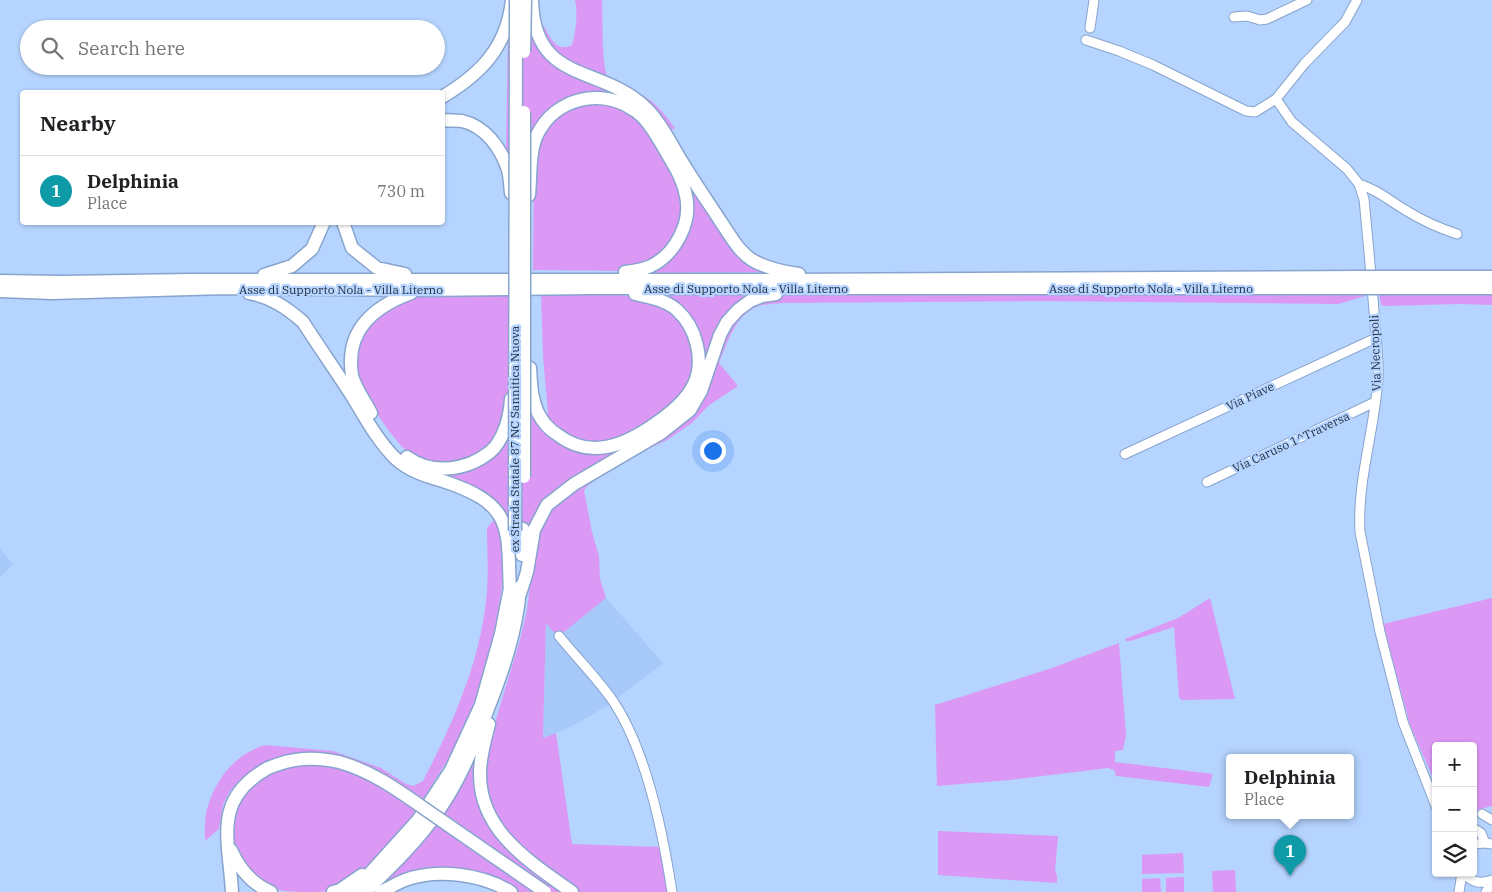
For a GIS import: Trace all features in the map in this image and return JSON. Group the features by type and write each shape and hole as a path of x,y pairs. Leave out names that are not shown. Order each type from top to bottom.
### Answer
{"highway":[{"path":"445,95 461,86 481,69 495,52 507,24 512,0"},
{"name":"ex Strada Statale 87 NC Sannitica Nuova","path":"365,892 399,860 441,808 466,765 501,676 514,632 525,344 520,218 516,0"},
{"name":"ex Strada Statale 87 NC Sannitica Nuova","path":"519,529 515,375 525,0"},
{"path":"532,0 532,12 536,30 541,43 549,54 569,69 610,84 635,98 653,115 681,176 687,197 685,222 677,241 662,259 640,270 594,274 577,278"},
{"path":"520,218 529,194 536,136 542,126 558,109 578,100 590,98 615,100 634,109 662,136 736,245 752,259 770,269 866,279"},
{"path":"445,120 462,121 478,128 489,137 500,151 508,169 520,218"},
{"path":"190,280 266,275 292,266 312,248 323,225"},
{"path":"344,225 352,248 378,268 401,274 447,279"},
{"name":"Asse di Supporto Nola - Villa Literno","path":"1385,283 1492,277"},
{"name":"Asse di Supporto Nola - Villa Literno","path":"0,281 577,278 866,279 1385,283 1492,288"},
{"name":"Asse di Supporto Nola - Villa Literno","path":"0,291 52,293 225,288 418,290 1363,283"},
{"path":"225,288 262,296 287,308 303,322 367,414 402,453 415,463 436,468 458,467 472,463 491,451 499,439 509,415 515,375"},
{"path":"525,344 530,370 530,386 538,413 552,432 567,443 590,449 619,445 636,436 657,429 684,399 695,383 698,356 694,335 677,310 653,298 590,288"},
{"path":"519,529 574,484 657,429 690,410 700,392 720,335 727,322 738,310 750,301 762,296 809,288"},
{"path":"418,290 393,300 378,310 360,327 352,350 352,377 376,436 408,469 480,496 519,529 527,572 515,594"},
{"name":"ex Strada Statale 87 NC Sannitica Nuova","path":"353,892 418,820 451,770 481,705 515,594"},
{"path":"501,676 481,758 481,787 488,814 504,838 537,867 572,892"},
{"path":"232,892 227,822 230,808 237,795 247,782 268,768 298,758 313,758 338,762 362,771 391,786 545,892"},
{"path":"227,838 236,861 248,876 271,892"},
{"path":"333,892 340,890 377,866"},
{"path":"381,892 406,879 452,873 471,876 511,892"}],"street":[{"path":"1090,28 1094,0"},
{"path":"1234,17 1247,16 1260,20 1267,19 1307,0"},
{"path":"1086,40 1153,65 1246,111 1255,112 1276,98 1305,63 1345,22 1357,0"},
{"name":"Via Necropoli","path":"1276,98 1292,122 1347,170 1358,184 1364,199 1374,298 1378,374 1364,466 1359,516 1360,532 1380,632 1403,722 1432,792"},
{"path":"1358,184 1375,189 1431,225 1458,234"},
{"name":"Via Piave","path":"1125,454 1376,338"},
{"name":"Via Caruso 1^Traversa","path":"1207,482 1375,402"},
{"path":"559,636 612,700 626,724 642,765 655,808 666,852 672,892"},
{"path":"1482,814 1492,820"},
{"path":"1477,830 1482,833 1490,844"},
{"path":"1477,844 1490,844"},
{"path":"1461,890 1463,877"},
{"path":"1468,877 1478,883 1492,881"},
{"path":"1486,892 1492,881"}],"shaded area":[{"path":"575,0 602,0 603,52 608,77 624,88 647,98 664,114 675,128 663,134 689,179 764,272 646,273 679,244 683,196 680,226 658,257 623,271 533,270 534,166 537,165 538,146 510,160 506,150 508,32 532,26 544,26 558,46 567,47 572,45 576,22"},
{"path":"1492,292 1492,305 1386,306 1381,305 1379,293"},
{"path":"656,293 760,293 742,303 729,315 714,342 698,387 689,403 677,416 653,432 657,438 682,420 697,403 707,384 720,344 733,320 742,311 755,303 770,298 819,293 1367,293 1365,296 1338,304 1039,301 782,303 762,305 746,314 734,328 719,363 738,386 708,406 692,423 667,440 633,456 588,485 584,490 592,532 599,556 600,579 606,598 558,637 546,623 543,738 556,733 572,844 661,847 669,892 578,892 512,841 500,826 493,813 483,778 486,752 520,640 527,610 534,549 538,531 542,524 535,520 532,525 510,525 487,496 462,483 419,469 400,457 406,451 379,416 363,387 356,364 357,351 360,339 366,328 374,318 394,303 412,297 435,295 509,295 508,400 505,400 504,423 531,424 531,405 539,421 548,413 543,356 541,295 606,294 650,300 670,310 683,322 695,349 695,369 689,389 674,405 646,425 651,430 664,422 687,402 695,389 702,361 697,333 690,321 681,310 669,301 656,295"},
{"path":"494,520 503,532 505,568 491,655 466,724 447,761 421,802 363,768 286,756 263,763 244,776 230,791 223,805 219,829 205,841 206,814 216,786 237,760 245,754 265,745 333,751 381,768 406,784 414,786 423,781 454,716 471,671 482,625 487,592 487,528"},
{"path":"0,548 13,565 0,577"},
{"path":"606,598 663,663 607,706 576,724 543,739 546,622 558,637"},
{"path":"1210,598 1235,699 1181,700 1179,697 1174,627 1130,641 1125,639 1178,618"},
{"path":"1492,598 1492,806 1477,810 1477,742 1432,742 1432,776 1410,725 1383,624"},
{"path":"1119,643 1126,735 1123,750 1115,751 1115,762 1213,774 1209,787 1116,776 1114,770 1108,768 1009,780 937,786 935,705 1049,669"},
{"path":"477,750 487,817 568,892 518,892 492,879 467,872 378,889"},
{"path":"301,762 343,768 381,786 417,809 389,845 367,867 328,891 293,892 267,886 252,874 237,852 233,839 232,830 235,813 247,790 263,776"},
{"path":"938,831 1058,836 1055,871 1057,883 938,875"},
{"path":"1183,853 1184,873 1142,874 1142,855"},
{"path":"1235,870 1236,892 1213,892 1212,871"},
{"path":"1184,877 1184,892 1166,892 1166,878"},
{"path":"1160,878 1161,892 1142,892 1142,879"}],"place":[{"name":"Delphinia","path":"1290,876"}]}
